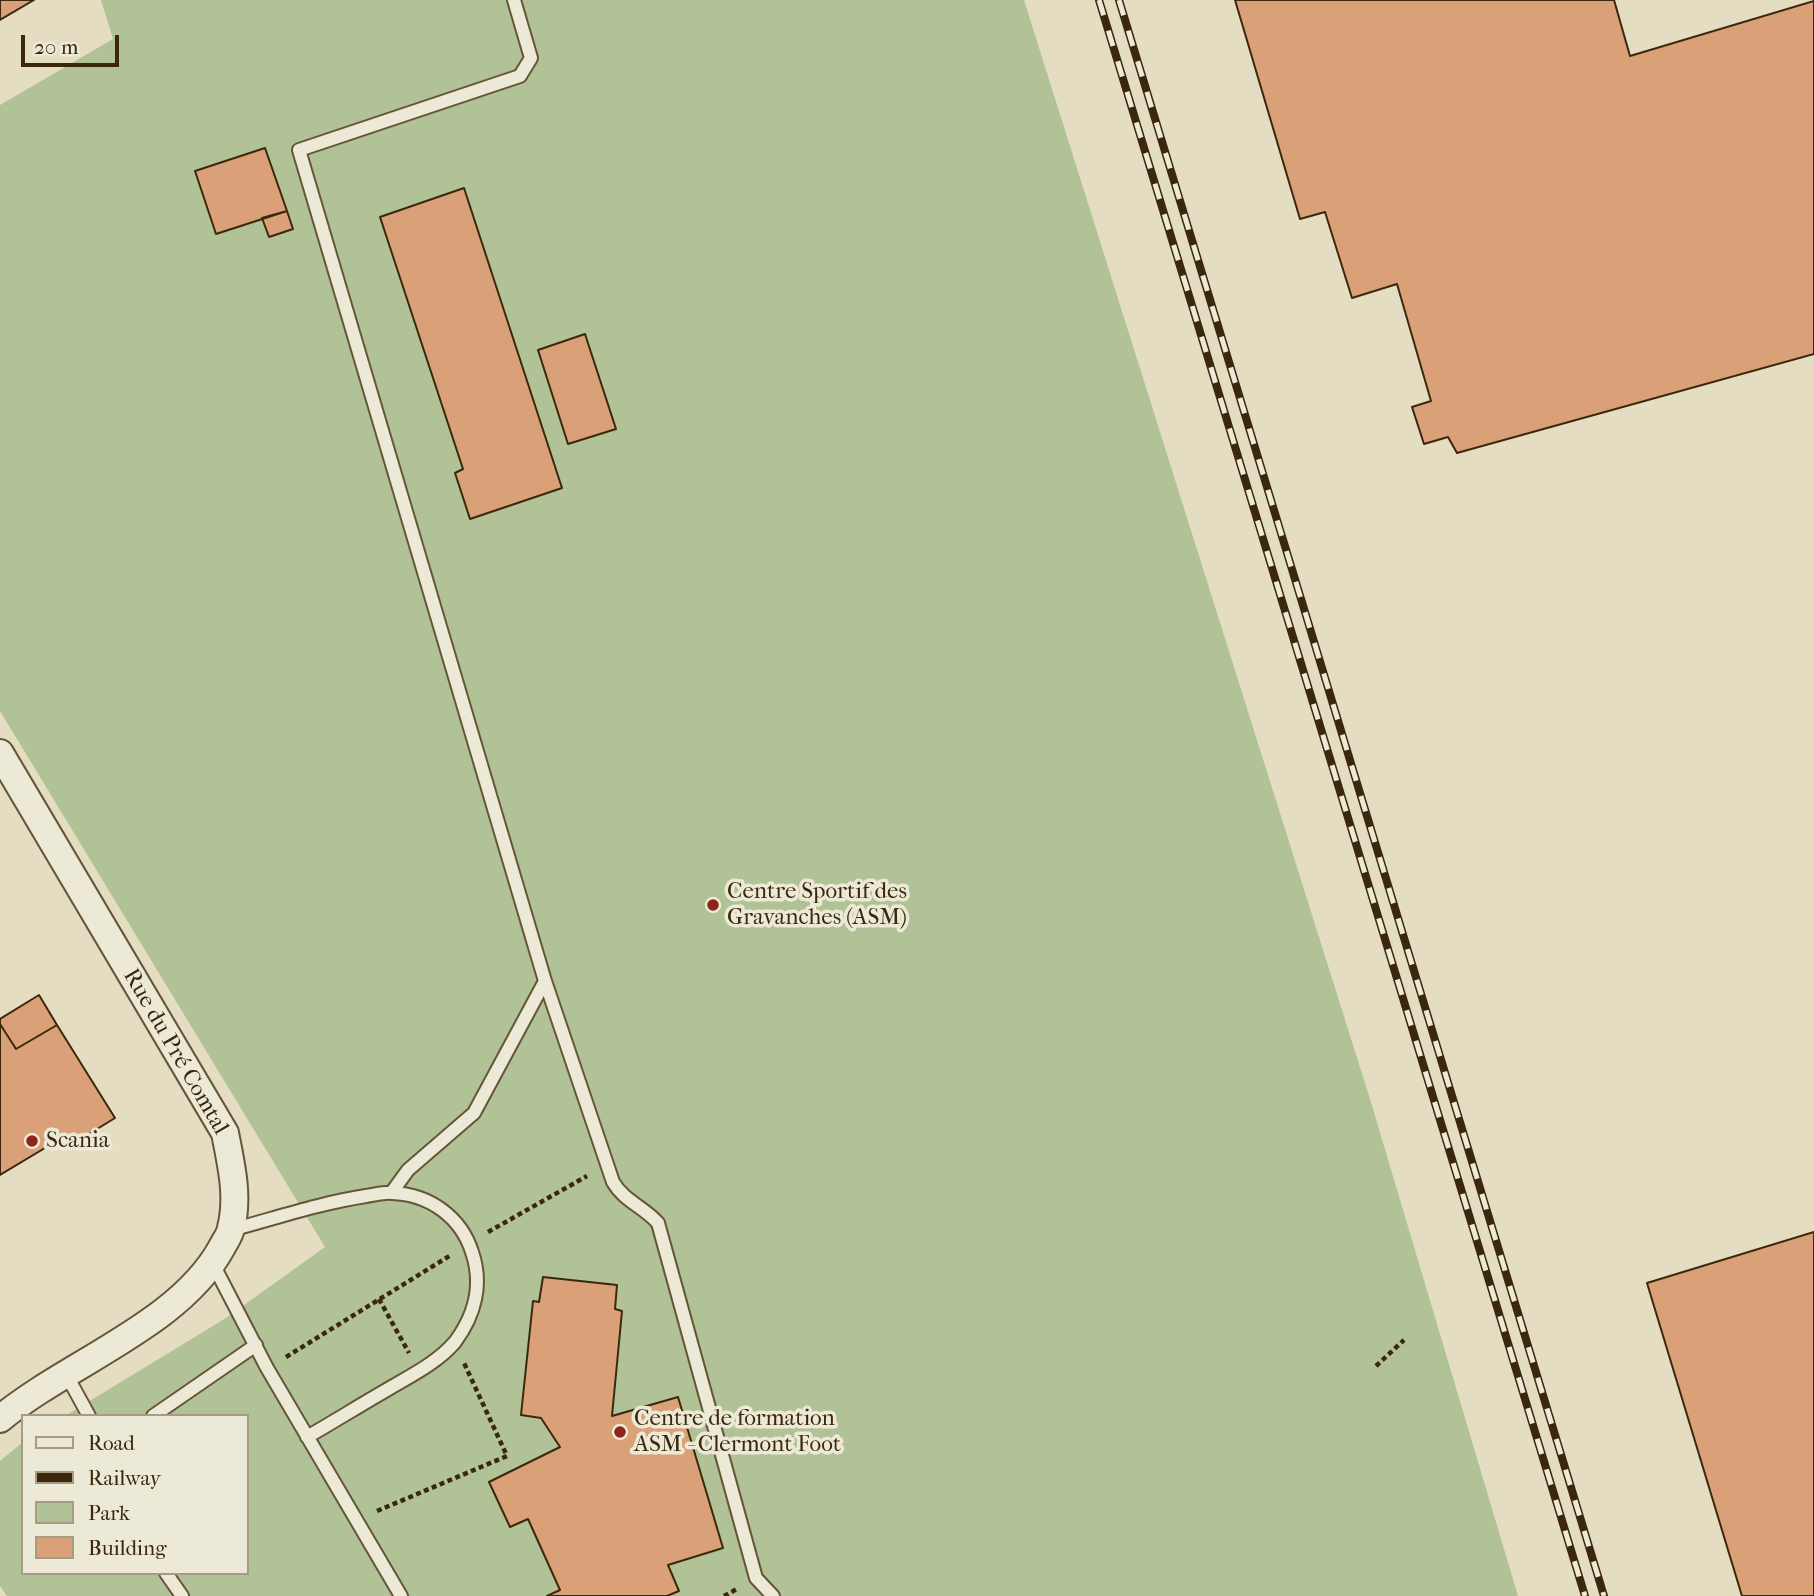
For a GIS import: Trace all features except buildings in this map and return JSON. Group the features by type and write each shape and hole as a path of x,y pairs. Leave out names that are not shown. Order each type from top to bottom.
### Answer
{"street":[{"name":"Rue du Pré Comtal","path":"0,753 225,1133 235,1189 231,1230 213,1264 185,1294 129,1335 6,1411"}],"lane":[{"path":"514,0 531,58 520,76 299,150 545,981 606,1165 619,1194 648,1212 658,1223 756,1578 773,1596"},
{"path":"392,1192 408,1170 474,1112 545,981"},
{"path":"231,1230 347,1199 392,1192 423,1199 441,1208 456,1221 469,1243 478,1270 477,1293 470,1317 454,1342 430,1364 307,1437"},
{"path":"213,1264 267,1368 401,1596"},
{"path":"156,1414 256,1345"},
{"path":"66,1374 88,1414"},
{"path":"167,1575 182,1596"}],"path":[{"path":"267,1368 469,1243 606,1165"},
{"path":"379,1299 413,1359"},
{"path":"1376,1366 1404,1340"},
{"path":"355,1520 507,1457 454,1342"}],"green space":[{"name":"Centre Sportif des Gravanches (ASM)","path":"101,0 1024,0 1370,1099 1518,1596 7,1596 0,1586 0,1461 21,1444 21,1575 248,1575 248,1414 68,1414 226,1318 325,1247 0,711 0,105 113,39"}],"railway":[{"path":"1099,0 1585,1596"},
{"path":"1119,0 1604,1596"}],"place":[{"name":"Centre Sportif des Gravanches (ASM)","path":"713,905"},
{"name":"Scania","path":"32,1141"},
{"name":"Centre de formation ASM - Clermont Foot","path":"620,1432"}]}
